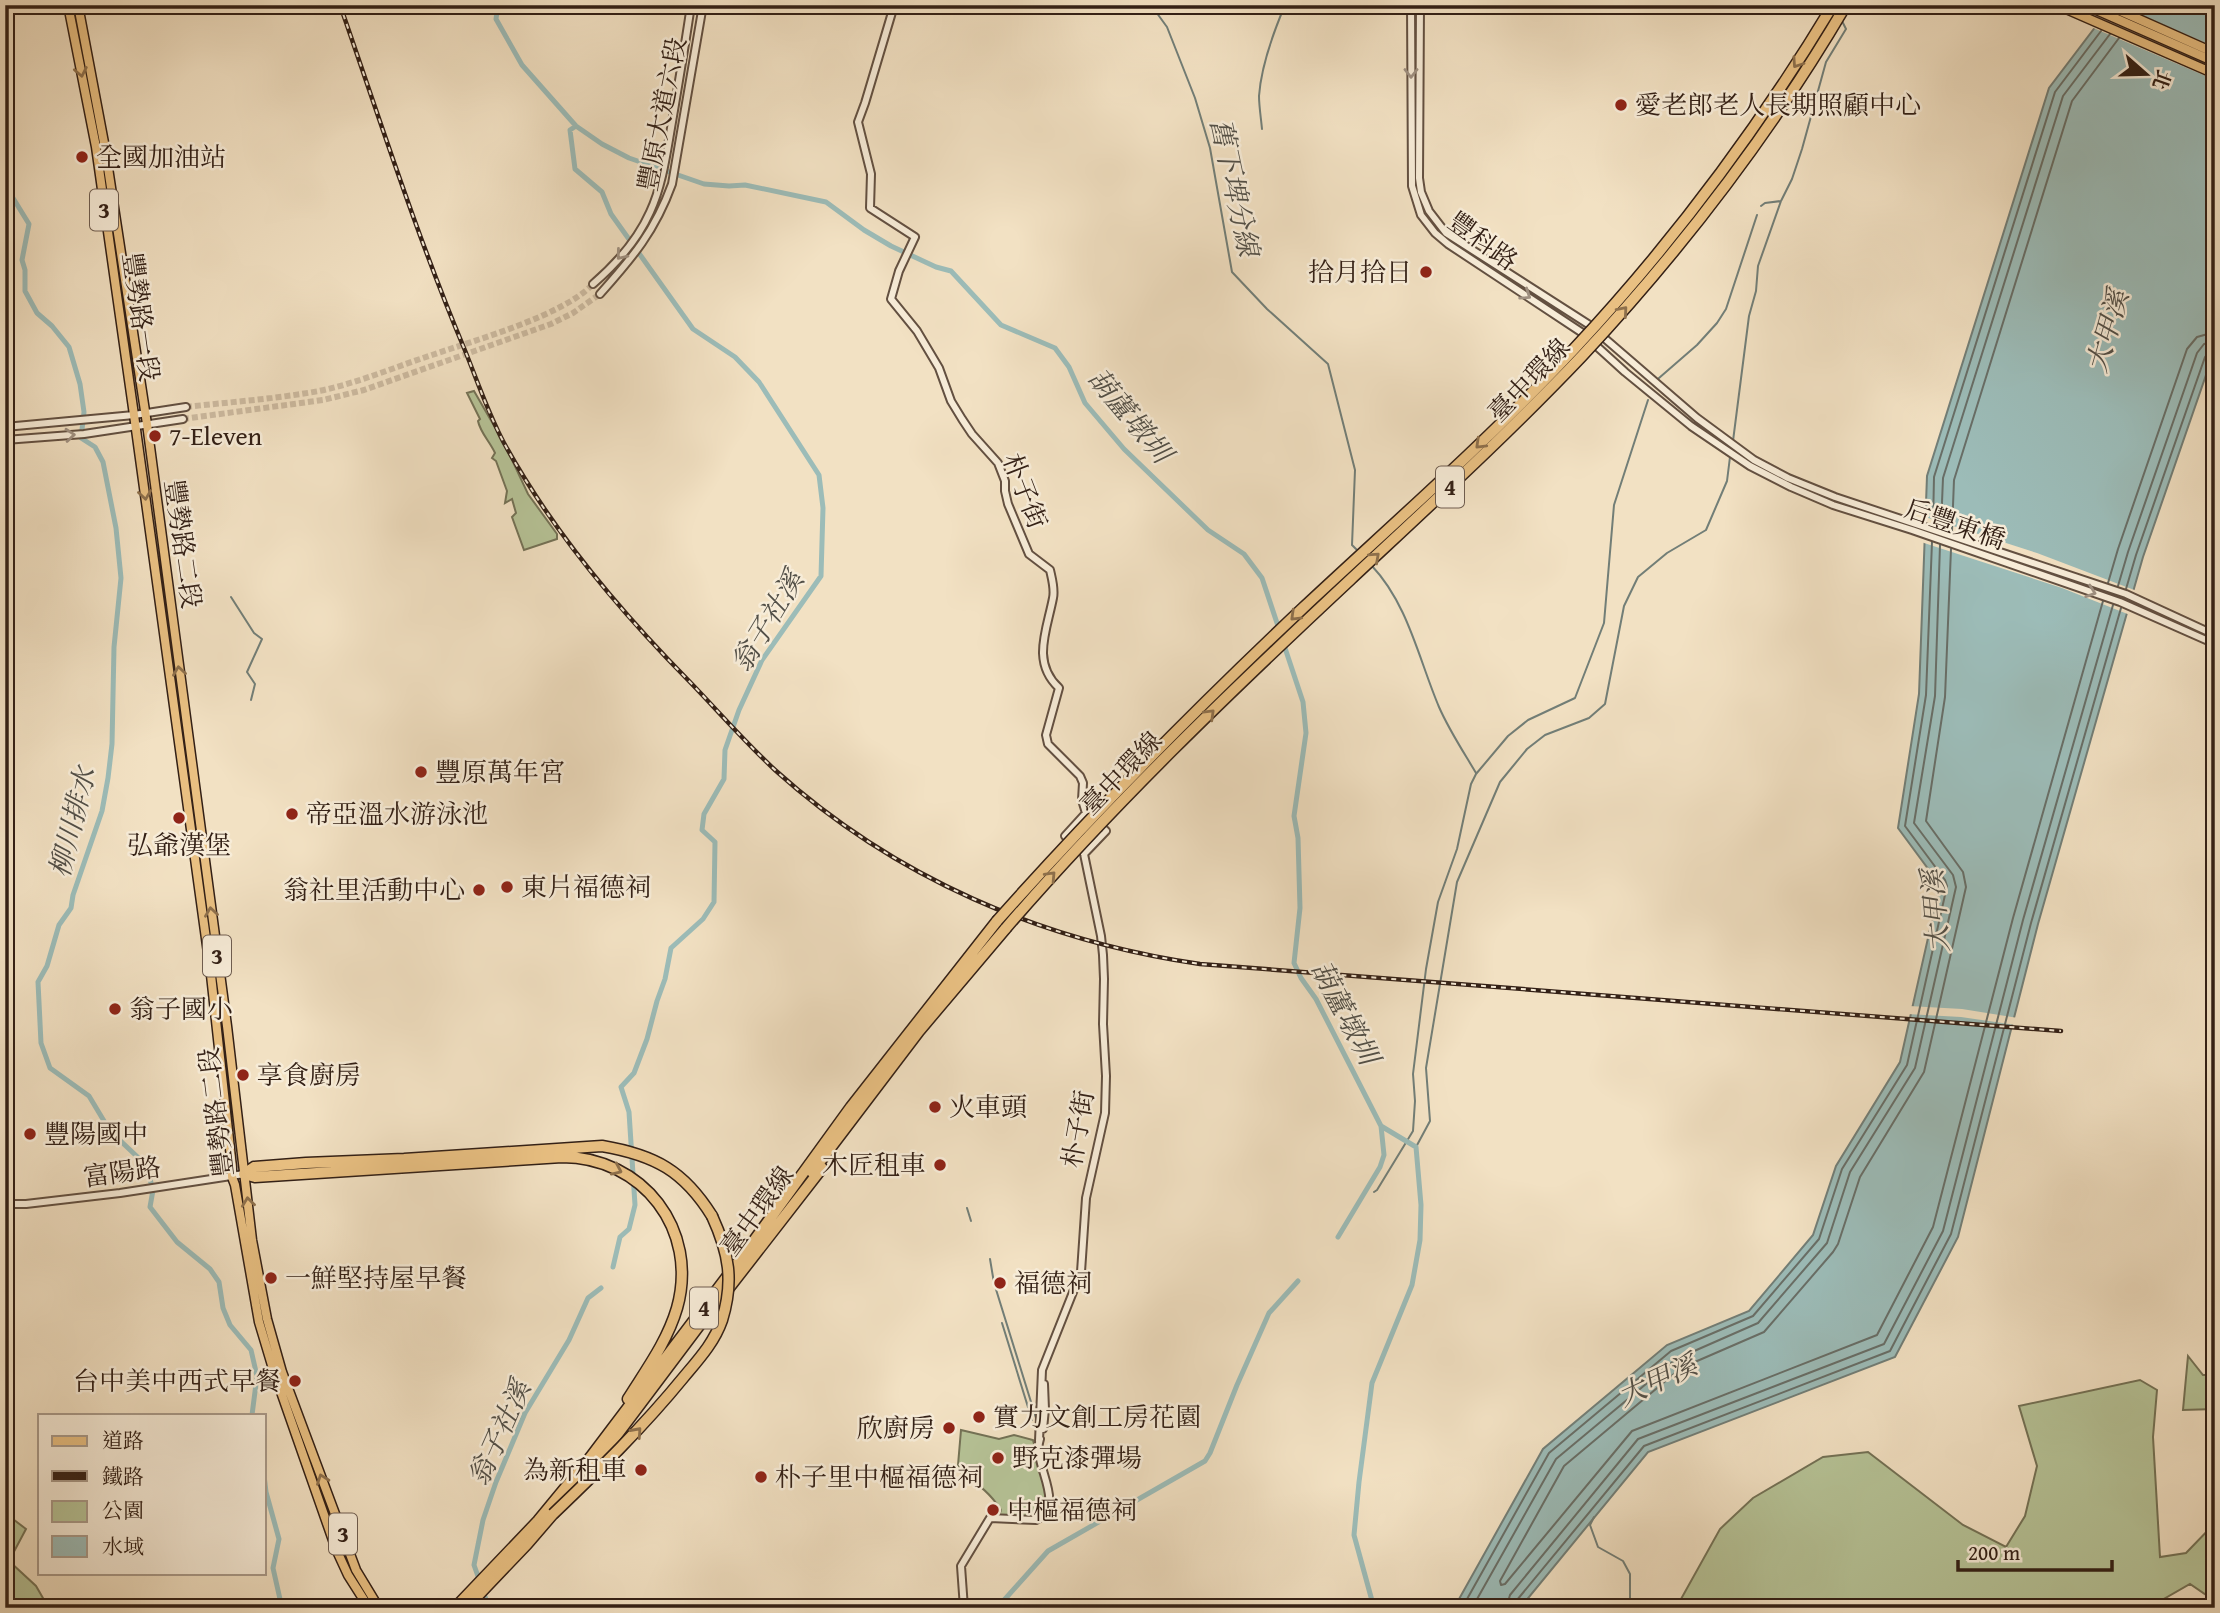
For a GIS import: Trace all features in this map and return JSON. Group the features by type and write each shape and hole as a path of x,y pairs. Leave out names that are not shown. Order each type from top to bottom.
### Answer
{"highway":[{"name":"臺中環線","path":"455,1608 538,1521 590,1458 851,1107 997,921 1115,793 1260,649 1481,443 1608,312 1661,250 1745,140 1833,5"},
{"name":"臺中環線","path":"466,1608 550,1519 613,1440 919,1031 1039,889 1158,765 1333,596 1490,450 1618,317 1742,163 1846,5"},
{"path":"695,1317 832,1122 937,995"},
{"path":"550,1519 616,1439 857,1122 919,1031"},
{"path":"244,1174 255,1177 602,1146 626,1150 678,1173 702,1201 727,1254 729,1282 722,1321 706,1351 625,1445 550,1519"},
{"path":"404,1164 582,1157 625,1172 647,1191 663,1210 678,1238 681,1256 682,1282 677,1308 662,1343 590,1458"}],"main road":[{"name":"豐勢路一段","path":"68,5 96,147 135,428"},
{"name":"豐勢路一段","path":"78,5 105,148 147,424"},
{"path":"2057,5 2215,74"},
{"path":"2085,5 2215,62"},
{"path":"2107,5 2215,53"},
{"name":"豐勢路二段","path":"147,424 244,1174 267,1319 282,1372 356,1570 379,1608"},
{"name":"豐勢路二段","path":"135,428 211,975 232,1177 259,1322 332,1538 348,1575 369,1608"}],"street":[{"name":"豐原大道六段","path":"593,284 607,272 635,238 651,210 666,158 691,5"},
{"name":"豐原大道六段","path":"600,294 640,249 663,208 672,183 703,5"},
{"name":"朴子街","path":"899,5 893,9 858,122 872,174 870,208 915,237 905,257 891,299 917,331 939,368 951,401 966,424 998,463 1005,481 1004,491 1008,504 1029,554 1050,570 1054,596 1043,650 1043,663 1046,675 1059,688 1046,735 1048,744 1080,776 1086,813"},
{"name":"豐科路","path":"1411,5 1411,178 1415,201 1426,221 1448,243 1581,332 1690,426"},
{"name":"豐科路","path":"1420,5 1419,178 1423,198 1433,217 1446,233 1588,324 1697,418"},
{"path":"5,427 134,415 186,407"},
{"name":"后豐東橋","path":"1697,418 1754,460 1794,481 2126,594 2215,635"},
{"path":"5,440 135,428 183,419"},
{"name":"后豐東橋","path":"1690,426 1750,466 1801,492 2120,602 2215,644"},
{"path":"1086,813 1107,831 1084,854 1065,836 1086,813"},
{"name":"朴子街","path":"964,1608 961,1566 990,1518 1036,1520 1046,1511 1050,1502 1037,1451 1044,1428 1044,1363 1081,1272 1086,1198 1105,1113 1103,955 1084,854"},
{"name":"富陽路","path":"5,1204 26,1204 244,1174"}],"green space":[{"path":"474,391 504,443 528,494 557,534 557,539 524,550 512,517 516,513 512,499 505,503 507,491 496,461 492,458 495,453 481,429 478,421 480,419 467,393"},
{"path":"2188,1356 2203,1375 2215,1375 2215,1409 2183,1410"},
{"path":"2140,1380 2157,1390 2153,1437 2160,1557 2186,1553 2215,1523 2215,1601 2190,1584 2148,1608 1676,1608 1720,1529 1753,1498 1823,1457 1868,1452 1963,1525 2006,1547 2025,1516 2037,1466 2019,1406"},
{"path":"961,1430 999,1439 1014,1435 1033,1440 1048,1498 1044,1510 1035,1518 999,1516 1001,1510 993,1500 979,1486 963,1476 958,1465"},
{"path":"5,1513 26,1529 9,1561 36,1586 47,1605 5,1608"}],"water":[{"name":"大甲溪","path":"2112,5 2215,5 2215,349 2143,557 2038,924 1958,1237 1895,1357 1648,1452 1520,1608 1454,1608 1543,1449 1667,1345 1749,1311 1813,1235 1836,1166 1900,1062 1940,885 1898,828 1919,694 1927,476 2049,88"}],"pier":[{"path":"2107,5 2119,5 2215,47 2215,80 2091,27"},
{"path":"1922,516 2037,553 2137,591 2130,615 2062,588 1921,542"},
{"path":"1909,1006 1962,1009 2018,1018 2016,1025 1961,1017 1907,1014"}],"waterway":[{"name":"葫蘆墩圳","path":"498,5 496,19 522,65 576,126 602,144 629,158 704,184 745,185 826,202 891,246 951,271 1001,325 1055,348 1069,367 1085,403 1124,449 1208,530 1244,554 1262,578 1280,632"},
{"name":"舊下埤分線","path":"1151,5 1167,27 1195,98 1210,148 1232,272 1267,309 1328,364 1355,470 1352,545 1359,552"},
{"path":"1262,129 1259,96 1262,73 1285,5"},
{"path":"1733,441 1758,266 1781,201 1792,179 1826,62 1846,29 1841,19"},
{"name":"翁子社溪","path":"576,126 570,130 575,169 602,192 611,214 693,329 735,357 759,382 819,475 823,508 821,576 762,660 739,710 725,750 724,779 704,814 702,830 715,842 714,902 703,919 671,948 665,979 647,1039 634,1073 621,1087 629,1112 635,1205 629,1229 620,1237 613,1267"},
{"name":"柳川排水","path":"5,185 29,224 22,260 25,291 37,313 69,347 80,384 84,412 81,438 95,447 103,462 116,528 121,578 114,647 112,744 108,778 102,811 71,908 59,925 47,966 38,982 41,1043 50,1068 89,1096 110,1131 146,1165 153,1190 150,1207 177,1242 210,1269 219,1282 223,1308 230,1325 251,1350 257,1376 252,1414"},
{"path":"1761,206 1781,201"},
{"path":"1659,378 1697,345 1726,309 1757,215"},
{"name":"舊下埤分線","path":"1374,1192 1413,1131 1413,1074 1426,969 1438,902 1457,849 1471,784 1476,774 1508,736 1528,720 1575,698 1604,623 1614,505 1648,400"},
{"path":"1416,1147 1430,1121 1426,1068 1457,882 1500,782 1527,749 1545,735 1589,718 1605,704 1624,606 1638,577 1667,553 1706,530 1727,481 1730,457"},
{"name":"舊下埤分線","path":"1372,566 1395,597 1412,633 1439,707 1476,773"},
{"path":"231,597 254,633 262,639 247,672 255,684 251,700"},
{"name":"葫蘆墩圳","path":"1283,642 1303,702 1306,733 1294,816 1298,838 1300,908 1294,963 1316,999 1381,1126 1384,1155 1380,1167 1338,1237"},
{"path":"1374,1608 1354,1535 1359,1482 1372,1383 1412,1285 1420,1240 1421,1205 1416,1147 1381,1126"},
{"path":"967,1208 971,1221"},
{"path":"990,1259 994,1283 1036,1418"},
{"path":"997,1608 1048,1551 1205,1461 1269,1313 1298,1281"},
{"name":"翁子社溪","path":"480,1582 474,1565 483,1520 496,1482 525,1413 569,1340 588,1298 601,1288"},
{"path":"1002,1323 1032,1420"},
{"name":"柳川排水","path":"266,1492 279,1539 273,1568 282,1608"},
{"path":"1594,1517 1590,1525 1598,1547 1623,1561 1630,1574 1630,1608"},
{"name":"翁子社溪","path":"483,1591 489,1608"}],"tunnel":[{"path":"186,407 286,396 348,384 540,317 579,296 593,284"},
{"path":"183,419 323,400 364,390 551,324 573,313 600,294"}],"railway":[{"path":"340,5 430,263 493,420 523,476 588,568 663,654 775,770 821,808 870,843 973,899 1028,921 1084,939 1200,964 2061,1031"}],"place":[{"name":"愛老郎老人長期照顧中心","path":"1621,105"},
{"name":"全國加油站","path":"82,157"},
{"name":"拾月拾日","path":"1426,272"},
{"name":"7-Eleven","path":"155,436"},
{"name":"豐原萬年宮","path":"421,772"},
{"name":"帝亞溫水游泳池","path":"292,814"},
{"name":"弘爺漢堡","path":"179,818"},
{"name":"東片福德祠","path":"507,887"},
{"name":"翁社里活動中心","path":"479,890"},
{"name":"翁子國小","path":"115,1009"},
{"name":"享食廚房","path":"243,1075"},
{"name":"火車頭","path":"935,1107"},
{"name":"豐陽國中","path":"30,1134"},
{"name":"木匠租車","path":"940,1165"},
{"name":"一鮮堅持屋早餐","path":"271,1278"},
{"name":"福德祠","path":"1000,1283"},
{"name":"台中美中西式早餐","path":"295,1381"},
{"name":"實力文創工房花園","path":"979,1417"},
{"name":"欣廚房","path":"949,1428"},
{"name":"野克漆彈場","path":"998,1458"},
{"name":"為新租車","path":"641,1470"},
{"name":"朴子里中樞福德祠","path":"761,1477"},
{"name":"中樞福德祠","path":"993,1510"}]}
